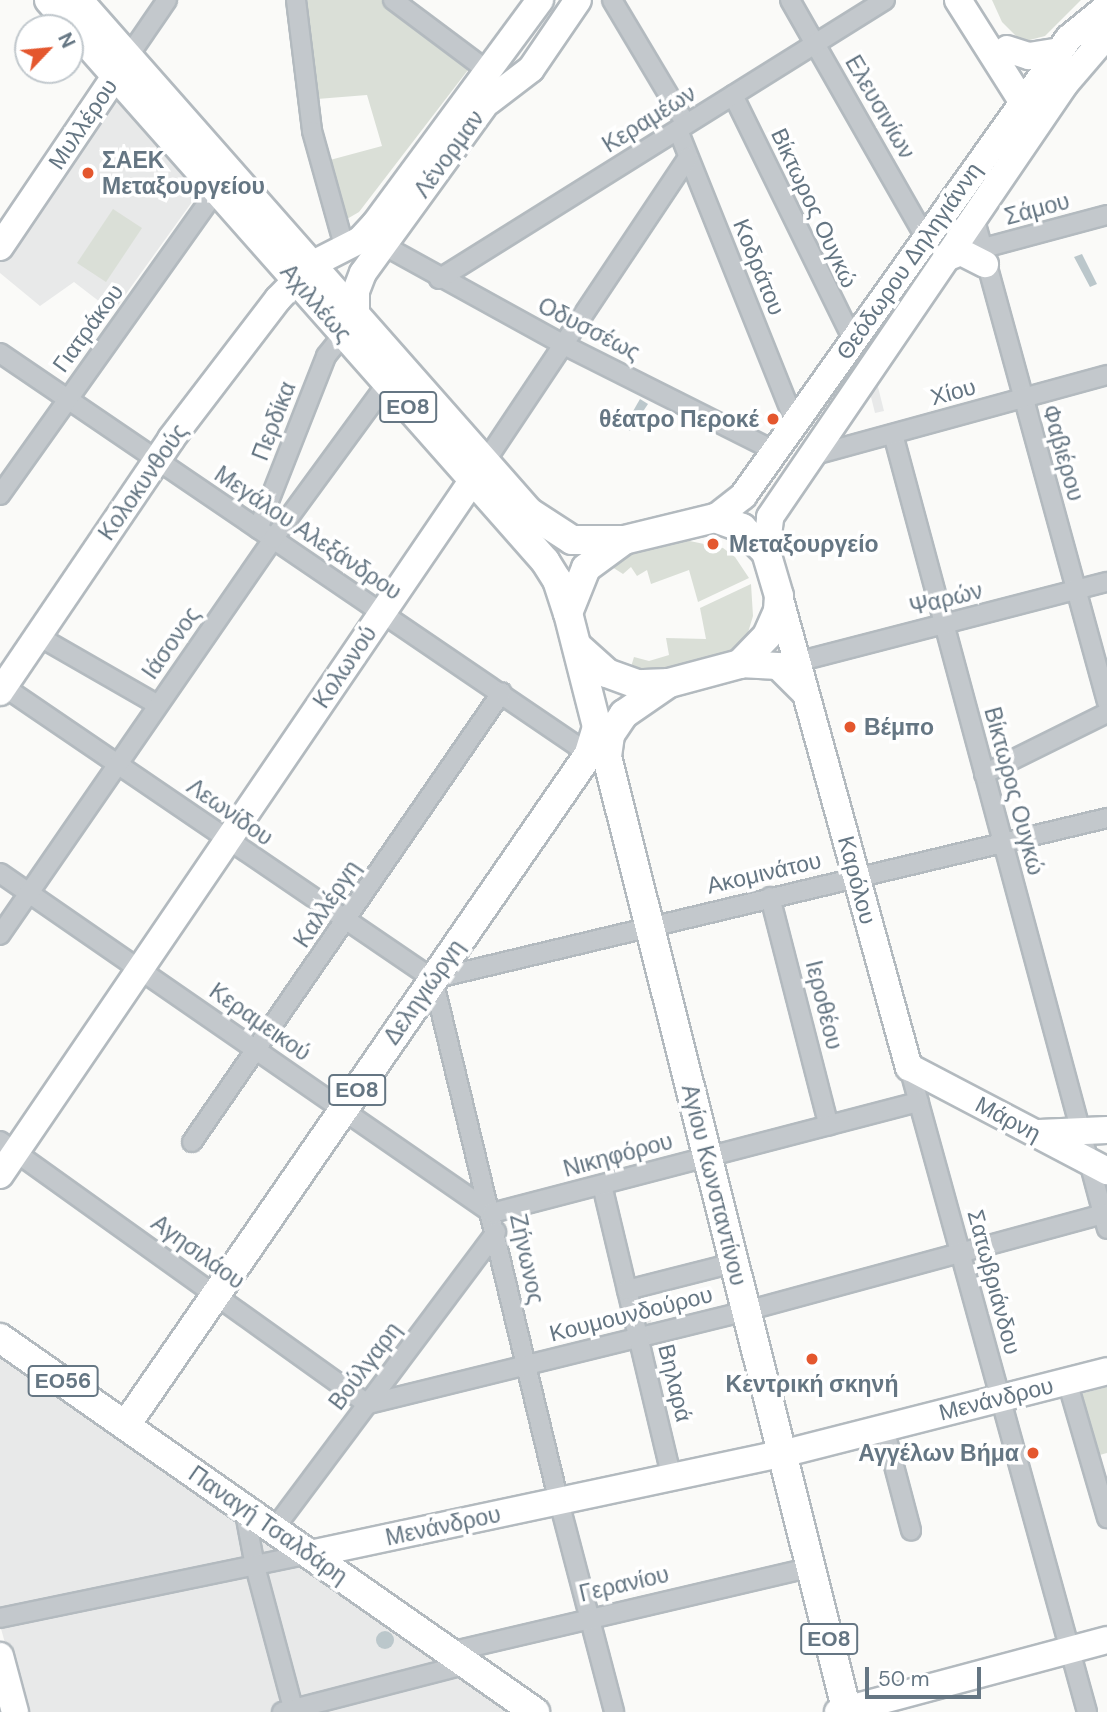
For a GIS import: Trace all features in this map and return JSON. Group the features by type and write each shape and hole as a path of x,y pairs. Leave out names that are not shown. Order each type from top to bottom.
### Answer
{"main road":[{"name":"Αχιλλέως","path":"49,0 122,66 479,471 557,579 568,613"},
{"name":"Αχιλλέως","path":"78,0 122,66 217,190 303,272"},
{"path":"488,71 531,0"},
{"name":"Λένορμαν","path":"303,272 345,249 375,224 541,0"},
{"name":"Λένορμαν","path":"350,325 358,283 562,0"},
{"path":"488,102 531,69 578,0"},
{"path":"969,3 1007,48 1034,106"},
{"path":"969,3 1034,106"},
{"name":"Θεόδωρου Δηληγιάννη","path":"766,552 770,517 974,217 1034,106 1059,51 1079,28 1107,7"},
{"name":"Θεόδωρου Δηληγιάννη","path":"715,518 743,496 926,238 1034,106 1107,35"},
{"path":"1007,48 1029,55 1059,51"},
{"name":"Μυλλέρου","path":"0,247 122,66"},
{"path":"946,258 970,254 982,257"},
{"name":"Κολοκυνθούς","path":"1,687 156,460 303,272"},
{"name":"Αχιλλέως","path":"350,325 387,383 479,471 528,512 553,530 587,542 624,540"},
{"name":"Κολωνού","path":"0,1175 8,1146 140,970 479,471"},
{"path":"715,518 742,528 766,552 779,596 772,628 740,664"},
{"name":"ΕΟ8","path":"715,518 624,540 586,568 568,613 578,647 616,678 637,684 668,683 740,664"},
{"name":"Καρόλου","path":"779,596 909,1067"},
{"name":"Δεληγιώργη","path":"126,1425 589,754 597,727 578,647"},
{"path":"740,664 778,666 806,693"},
{"name":"Αγίου Κωνσταντίνου","path":"668,683 615,724 607,757 811,1567 844,1711"},
{"name":"Μάρνη","path":"909,1067 1098,1166"},
{"path":"1034,1133 1107,1130"},
{"name":"Παναγή Τσαλδάρη","path":"0,1338 535,1712"},
{"name":"Μενάνδρου","path":"310,1554 782,1454 1107,1371"},
{"path":"844,1711 1107,1640"},
{"path":"0,1656 15,1712"}],"street":[{"name":"Μυλλέρου","path":"122,66 167,0"},
{"path":"296,0 312,131 345,249"},
{"path":"393,0 488,71"},
{"name":"Κοδράτου","path":"612,0 682,127 688,158 795,423"},
{"name":"Ελευσινίων","path":"790,0 926,238"},
{"name":"Κεραμέων","path":"439,279 885,0"},
{"name":"Βίκτωρος Ουγκώ","path":"733,95 853,340"},
{"name":"Κολωνού","path":"479,471 688,158"},
{"name":"Γιατράκου","path":"0,494 217,190"},
{"name":"Σάμου","path":"982,257 1107,215"},
{"name":"Φαβιέρου","path":"974,217 982,257 1107,702"},
{"name":"Οδυσσέως","path":"383,245 439,279 564,345 775,451"},
{"name":"Περδίκα","path":"265,534 326,356 350,325"},
{"name":"Μεγάλου Αλεξάνδρου","path":"0,353 502,692 589,754"},
{"name":"Χίου","path":"811,456 1107,376"},
{"name":"Ιάσονος","path":"0,935 158,705 265,534 387,383"},
{"name":"Βίκτωρος Ουγκώ","path":"892,434 1080,1131 1098,1166 1106,1219"},
{"name":"Ψαρών","path":"797,662 1107,582"},
{"path":"38,636 158,705"},
{"name":"Λεωνίδου","path":"1,687 433,979"},
{"name":"Καλλέργη","path":"192,1142 502,692"},
{"path":"984,774 1107,713"},
{"name":"Ακομινάτου","path":"433,979 1107,818"},
{"name":"Κεραμεικού","path":"0,873 492,1213"},
{"name":"Ιεροθέου","path":"770,897 829,1126"},
{"name":"Ζήνωνος","path":"433,979 492,1213 558,1502 614,1712"},
{"name":"Σατωβριάνδου","path":"909,1067 1087,1712"},
{"name":"Νικηφόρου","path":"492,1213 919,1102"},
{"name":"Αγησιλάου","path":"8,1146 368,1404"},
{"name":"Βηλαρά","path":"601,1185 670,1470"},
{"name":"Κουμουνδούρου","path":"368,1404 639,1339 960,1253 1106,1219"},
{"name":"Βούλγαρη","path":"274,1529 496,1232"},
{"path":"627,1290 734,1263"},
{"path":"1067,1381 1107,1518"},
{"path":"884,1428 911,1530"},
{"path":"244,1508 290,1711"},
{"name":"Μενάνδρου","path":"0,1618 310,1554"},
{"name":"Γερανίου","path":"290,1711 589,1617 811,1567"}],"shaded area":[{"path":"307,0 387,0 471,66 359,212 347,219 330,160 382,146 367,95 317,99"},
{"path":"992,0 1081,0 1045,36 1022,42 1002,22"},
{"path":"124,100 202,188 113,312 74,282 40,306 0,273 0,262 108,102"},
{"path":"113,209 142,228 106,282 77,263"},
{"path":"1082,254 1097,284 1090,287 1074,257"},
{"path":"877,383 884,411 875,413 868,385"},
{"path":"640,399 648,404 630,431 624,427"},
{"path":"685,540 723,548 735,557 749,578 698,602 689,570 651,584 647,570 637,576 631,567 623,574 609,565 631,552"},
{"path":"751,584 753,616 747,636 737,647 723,655 657,674 630,670 634,657 649,661 669,655 666,638 706,639 700,608"},
{"path":"646,1300 652,1325 636,1328 630,1303"},
{"path":"0,1358 512,1712 24,1712 0,1625"},
{"path":"1107,1387 1107,1453 1096,1456 1080,1394"},
{"path":"385,1631 391,1634 394,1640 391,1646 385,1649 379,1646 376,1640 379,1634"}],"place":[{"name":"ΣΑΕΚ Μεταξουργείου","path":"88,173"},
{"name":"θέατρο Περοκέ","path":"773,419"},
{"name":"Μεταξουργείο","path":"713,544"},
{"name":"Βέμπο","path":"850,727"},
{"name":"Κεντρική σκηνή","path":"812,1359"},
{"name":"Αγγέλων Βήμα","path":"1033,1453"}]}
